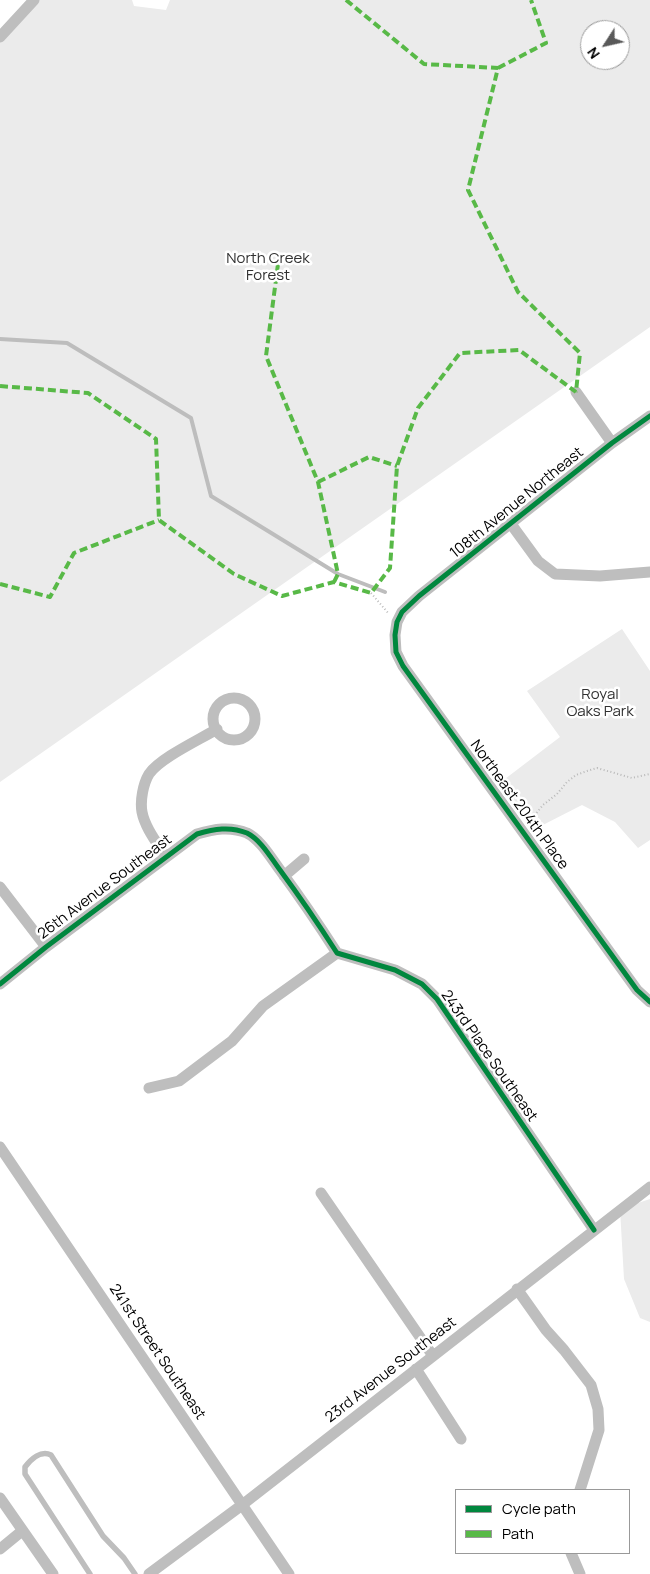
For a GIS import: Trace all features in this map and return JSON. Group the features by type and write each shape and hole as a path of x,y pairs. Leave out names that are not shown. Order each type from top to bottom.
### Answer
{"street":[{"path":"0,37 34,0"},
{"path":"576,392 612,443"},
{"name":"108th Avenue Northeast","path":"399,617 419,596 612,443 650,416"},
{"path":"511,524 538,561 555,574 600,576 650,572"},
{"name":"Northeast 204th Place","path":"399,617 395,635 396,652 403,666 637,990 650,1002"},
{"path":"166,857 149,829 142,813 144,786 149,774 163,761 216,729"},
{"name":"26th Avenue Southeast","path":"0,984 46,947 198,834 215,829 233,829 248,834 261,844 284,876"},
{"path":"150,1088 179,1081 232,1041 263,1006 337,953 284,876 304,859"},
{"path":"0,887 46,947"},
{"name":"243rd Place Southeast","path":"337,953 395,970 422,984 437,999 594,1230"},
{"name":"241st Street Southeast","path":"0,1148 289,1574"},
{"name":"23rd Avenue Southeast","path":"154,1572 650,1187"},
{"path":"321,1193 433,1356"},
{"path":"518,1289 546,1330 591,1385 598,1409 599,1430 580,1489"},
{"path":"416,1369 461,1439"},
{"path":"0,1498 53,1574"},
{"path":"0,1549 22,1531"},
{"path":"571,1554 580,1574"}],"lane":[{"path":"90,1574 25,1474 24,1467 40,1454 51,1455 103,1536 124,1558 135,1574"}],"path":[{"path":"371,593 399,617"},
{"path":"523,832 543,804 557,794 576,775 597,768 632,778 650,774"}],"green space":[{"name":"North Creek Forest","path":"34,0 132,0 134,6 166,10 170,0 650,0 650,327 0,782 0,37"},
{"name":"Royal Oaks Park","path":"622,629 650,671 650,840 638,848 615,822 582,805 535,829 501,782 560,737 527,691"},
{"path":"650,1199 650,1322 640,1318 624,1279 620,1209"}],"waterway":[{"path":"0,339 67,343 191,418 211,496 338,574 385,592"}],"marked path":[{"path":"346,0 424,64 498,68 468,190 518,292 580,353 576,392"},
{"path":"498,68 546,43 531,0"},
{"path":"278,264 266,356 318,482 338,574 334,582"},
{"path":"0,386 88,393 156,439 159,520 234,574 282,596 334,582 371,593 390,568 397,466 418,408 460,353 519,350 576,392"},
{"path":"318,482 369,457 397,466"},
{"path":"0,584 50,597 74,553 159,520"}],"cycle path":[{"path":"650,416 612,443 419,596 402,612 397,622 395,635 396,652 403,666 637,990 650,1002"},
{"path":"0,984 46,947 197,834 222,829 234,829 247,833 257,840 265,850 337,953 395,970 422,984 437,999 594,1230"}]}
